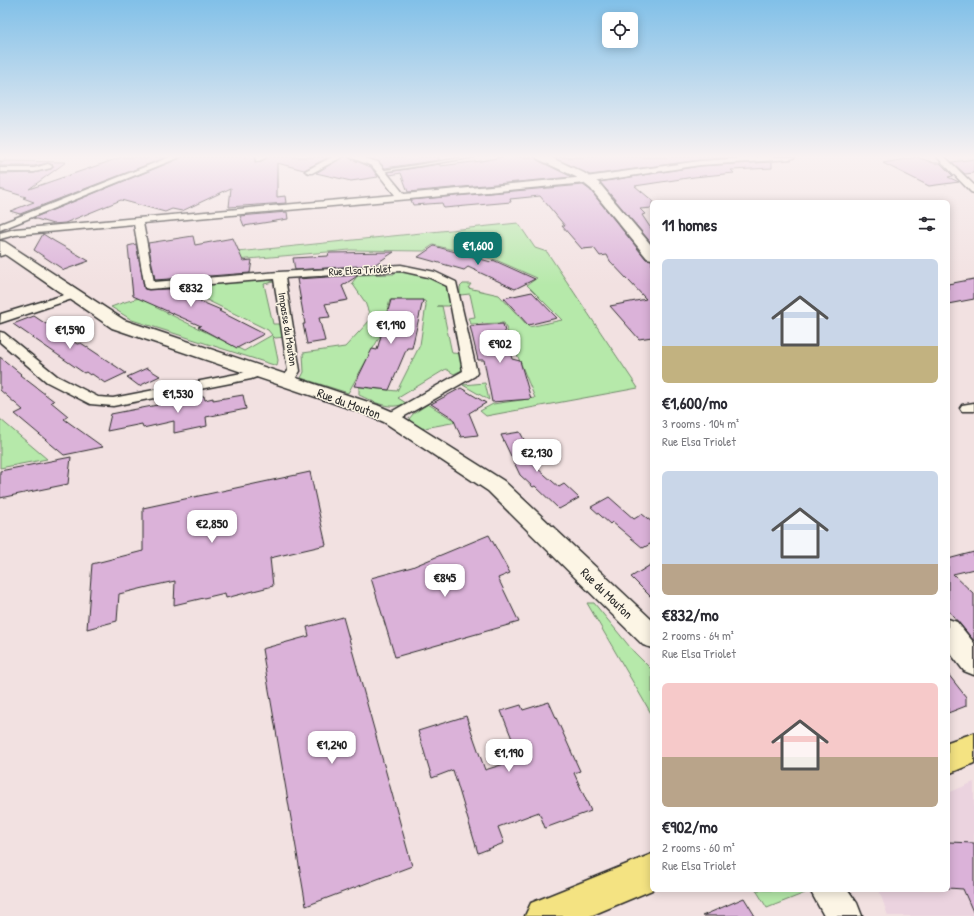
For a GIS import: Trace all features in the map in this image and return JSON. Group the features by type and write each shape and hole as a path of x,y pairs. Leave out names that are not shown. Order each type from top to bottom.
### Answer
{"main road":[{"path":"950,757 974,748"},
{"path":"544,916 650,873"}],"street":[{"path":"0,227 69,200"},
{"path":"0,236 15,232 372,200"},
{"path":"606,200 650,253"},
{"name":"Rue Elsa Triolet","path":"138,221 149,286 279,275 402,268 431,274 452,284 470,374 391,418"},
{"name":"Rue du Mouton","path":"3,250 118,324 260,371 370,409 391,418 496,486 650,635"},
{"name":"Impasse du Mouton","path":"279,275 294,371 287,381"},
{"path":"0,319 5,316 74,295"},
{"path":"0,336 52,379 95,401 113,402 251,375 260,371"},
{"path":"950,633 974,663"},
{"path":"829,892 844,916"}],"shaded area":[{"path":"974,782 974,916 888,916 880,892 950,892 950,792"}],"green space":[{"path":"518,223 535,248 547,252 638,388 486,416 480,411 493,404 535,398 504,323 471,324 468,318 475,317 470,294 460,295 460,287 463,284 471,284 468,288 499,295 529,327 562,320 527,285 537,278 496,260 433,245 424,251 350,250 169,266 165,281 154,281 151,261"},
{"path":"395,270 432,278 448,287 452,306 442,306 452,353 463,354 464,369 454,374 446,369 398,398 406,403 400,405 382,405 359,395 359,387 397,391 420,345 426,305 425,301 390,300 380,336 348,393 301,378 304,372 303,353 345,347 371,319 365,302 352,283 358,275 394,274"},
{"path":"262,279 273,282 264,284 273,324 283,324 286,337 275,338 273,336 278,360 277,366 132,320 111,307 144,297 179,292 155,307 244,351 272,335 268,330 178,286"},
{"path":"485,383 489,400 463,385"},
{"path":"428,404 457,422 419,429 409,419 413,414"},
{"path":"0,419 47,459 0,468"},
{"path":"587,603 594,603 634,652 650,668 650,712"},
{"path":"757,892 805,893 767,908"}],"building":[{"path":"28,200 57,200 20,214 10,211 34,202"},
{"path":"78,200 206,200 182,211 172,209 165,212 121,200 65,223 53,224 33,218"},
{"path":"230,200 286,200 286,203 229,207"},
{"path":"411,200 510,200 511,202 444,208 442,203 413,205"},
{"path":"543,200 598,200 646,259 650,260 650,337 639,339 610,306 646,299 610,261 607,255 600,256 594,248 582,249 562,226 565,226"},
{"path":"615,200 652,200 650,200 650,208 640,209 645,214 642,215 650,227 650,242"},
{"path":"287,212 288,219 244,226 240,216"},
{"path":"43,234 89,261 64,270 34,250"},
{"path":"193,236 195,245 233,238 243,261 252,260 250,273 155,280 148,243"},
{"path":"136,244 145,289 171,289 221,310 219,311 264,334 237,348 198,327 201,326 133,296 128,246"},
{"path":"434,246 491,262 493,260 535,279 515,289 468,267 464,270 418,257"},
{"path":"394,252 374,265 295,270 293,258 328,256 329,253"},
{"path":"359,275 342,286 348,300 325,304 330,317 319,318 325,341 307,344 297,279"},
{"path":"974,279 974,299 950,304 950,284"},
{"path":"532,292 557,318 528,325 504,298"},
{"path":"391,300 423,300 412,348 407,348 389,390 354,386 372,349 377,350"},
{"path":"34,316 46,324 48,323 77,344 81,343 126,373 105,383 92,374 90,375 86,372 84,373 13,324"},
{"path":"503,324 512,359 520,361 531,399 492,402 484,360 478,360 470,326"},
{"path":"0,357 21,374 20,375 54,401 51,402 68,416 64,419 103,447 64,455 15,414 23,410 0,390"},
{"path":"147,368 160,376 139,386 127,377"},
{"path":"461,388 486,403 469,413 478,435 461,437 453,418 431,404"},
{"path":"243,395 246,409 206,417 207,426 174,433 174,421 143,428 142,424 107,431 111,414 204,396 205,400 213,398 213,400"},
{"path":"520,432 529,449 517,451 559,487 564,484 579,498 559,509 535,486 533,487 520,475 501,435"},
{"path":"71,457 68,484 0,498 0,471"},
{"path":"310,472 326,545 270,558 273,586 226,598 225,593 174,605 175,581 152,586 119,594 117,621 87,629 92,564 143,551 143,508"},
{"path":"609,497 634,519 642,514 650,520 650,544 643,548 612,522 610,524 591,507"},
{"path":"489,535 510,573 498,578 519,622 395,657 371,578 412,567"},
{"path":"974,552 974,569 953,574 974,594 974,641 950,612 950,558"},
{"path":"650,565 650,596 631,577"},
{"path":"343,617 412,866 306,906 262,649 309,636 307,627"},
{"path":"950,677 966,697 966,706 950,712"},
{"path":"549,702 580,771 574,773 591,811 545,828 539,812 498,827 504,843 478,853 453,770 432,778 418,731 466,716 485,770 520,759 501,711 521,705 523,710"},
{"path":"950,842 974,843 974,914 963,889 950,888"},
{"path":"744,898 755,916 702,916"}]}
